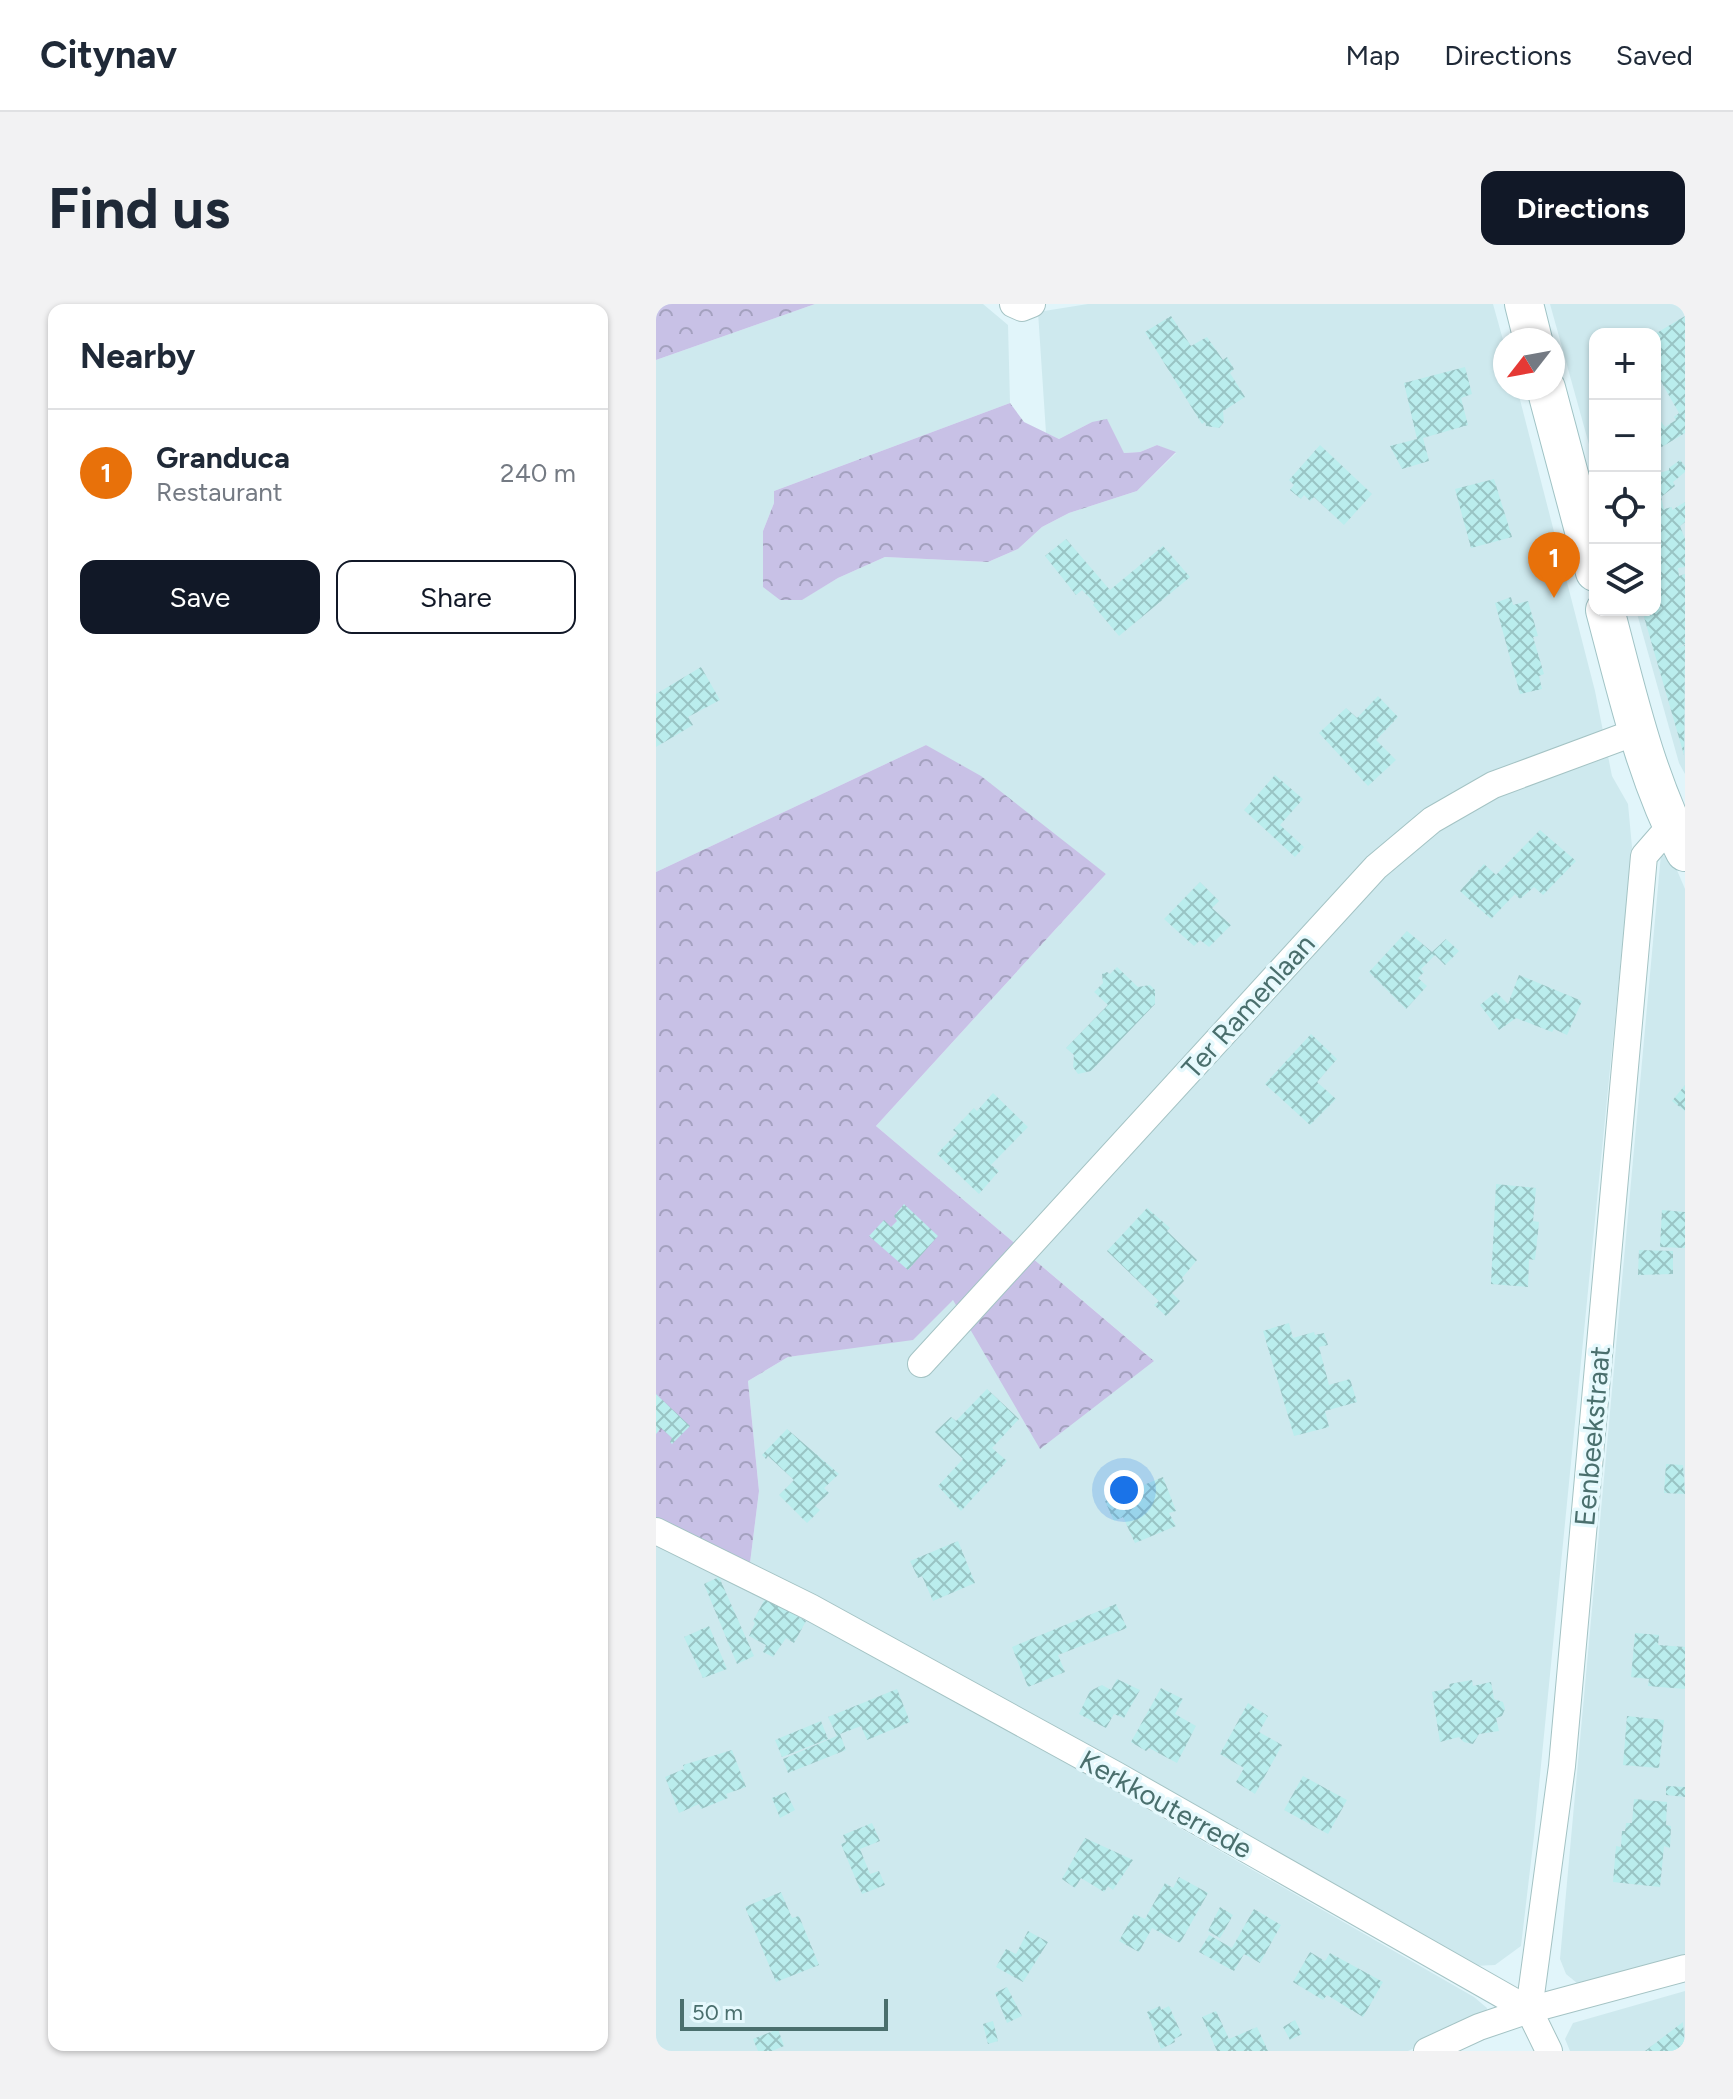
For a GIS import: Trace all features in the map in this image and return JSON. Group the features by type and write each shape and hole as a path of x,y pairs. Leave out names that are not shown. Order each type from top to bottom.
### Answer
{"main road":[{"path":"1524,304 1530,328"},
{"path":"1549,400 1589,549"},
{"path":"1607,616 1636,732 1678,838"}],"street":[{"path":"1013,304 1022,308 1032,304"},
{"name":"Ter Ramenlaan","path":"921,1364 1376,867 1432,820 1493,785 1636,732"},
{"name":"Eenbeekstraat","path":"1529,2010 1564,1750 1644,856 1678,838"},
{"name":"Kerkkouterrede","path":"656,1531 810,1607 1116,1775 1529,2010"},
{"path":"1427,2051 1479,2027 1529,2010 1685,1968"},
{"path":"1529,2010 1549,2051"}],"shaded area":[{"path":"815,304 983,304 1008,325 1010,403 774,491 774,503 763,531 780,600 801,600 838,578 885,557 988,562 1018,549 1042,527 1069,513 1137,491 1176,453 1157,445 1140,452 1124,453 1092,422 1059,439 1046,433 1038,312 1088,304 1493,304 1500,328 1493,328 1493,400 1520,400 1595,691 1612,776 1628,804 1632,847 1521,1946 1495,1965 1473,1966 1335,1891 1110,1756 750,1563 759,1491 748,1381 788,1357 844,1349 953,1300 1153,1360 876,1126 1106,874 926,745 656,872 656,360"},
{"path":"1550,304 1685,304 1685,774 1679,763 1638,616 1661,616 1661,328 1589,328 1589,444 1565,358 1565,328 1557,328"},
{"path":"1661,854 1673,861 1685,889 1685,1956 1595,1981 1577,1983 1566,1974 1560,1959"},
{"path":"656,1541 832,1628 1474,1997 1487,2008 1486,2016 1408,2051 656,2051"},
{"path":"1685,1991 1685,2051 1570,2051 1565,2039 1573,2023"}],"green space":[{"path":"656,304 815,304 656,360"},
{"path":"1010,403 1024,422 1059,439 1092,422 1107,419 1124,453 1140,452 1157,445 1176,452 1137,491 1069,513 1042,527 1018,549 988,562 885,557 838,578 802,600 780,600 763,587 763,531 774,503 774,491"},
{"path":"926,745 981,776 1106,874 876,1126 1154,1361 1040,1449 953,1300 913,1340 788,1357 748,1381 759,1491 750,1563 656,1518 656,872"}],"building":[{"path":"1171,316 1191,346 1207,337 1223,360 1227,357 1234,369 1230,373 1245,397 1223,411 1224,422 1219,428 1206,426 1205,422 1202,424 1145,332"},
{"path":"1685,316 1685,433 1661,447 1661,421 1665,427 1676,420 1674,417 1679,413 1661,382 1661,330"},
{"path":"1465,367 1472,394 1461,398 1468,425 1423,438 1429,461 1402,469 1390,446 1417,439 1404,383"},
{"path":"1320,445 1372,494 1344,525 1314,497 1310,501 1304,495 1301,499 1290,490 1294,485 1289,480"},
{"path":"1680,460 1685,472 1673,482 1675,486 1661,497 1661,472"},
{"path":"1494,479 1512,537 1471,548 1455,489"},
{"path":"1661,497 1664,509 1672,507 1672,510 1685,502 1685,522 1680,526 1685,539 1685,567 1678,568 1679,576 1685,574 1685,644 1674,649 1685,645 1684,755 1644,616 1661,616"},
{"path":"1066,539 1110,590 1163,546 1190,577 1119,636 1093,605 1095,603 1082,590 1076,595 1045,556"},
{"path":"1511,597 1513,605 1528,601 1538,636 1533,637 1544,674 1539,676 1542,689 1520,694 1495,603"},
{"path":"701,667 720,700 688,717 693,725 656,747 656,694"},
{"path":"1378,696 1398,717 1376,740 1396,760 1368,786 1319,733 1346,708 1357,718"},
{"path":"1275,775 1303,799 1280,825 1304,847 1295,857 1244,810"},
{"path":"1540,830 1576,861 1543,895 1534,887 1520,899 1515,894 1491,919 1460,891 1484,864 1496,875"},
{"path":"1200,882 1219,901 1212,908 1231,925 1209,947 1200,940 1194,946 1164,919"},
{"path":"1407,931 1432,952 1446,939 1459,951 1445,965 1435,955 1421,969 1424,972 1418,978 1427,986 1406,1009 1369,972"},
{"path":"1117,967 1138,987 1150,985 1155,990 1155,1004 1091,1071 1078,1074 1073,1067 1074,1055 1066,1048 1108,1005 1094,992 1103,983 1102,974 1110,974"},
{"path":"1519,975 1582,1001 1567,1035 1516,1018 1499,1030 1480,1005 1496,992 1508,1004"},
{"path":"1311,1034 1337,1059 1317,1082 1336,1099 1310,1125 1265,1084"},
{"path":"1685,1085 1685,1111 1672,1101"},
{"path":"993,1093 1028,1127 991,1165 999,1171 979,1194 937,1154 957,1133 953,1130"},
{"path":"1496,1184 1536,1188 1533,1221 1539,1222 1535,1260 1529,1259 1528,1287 1491,1284"},
{"path":"904,1204 938,1236 908,1270 869,1236 884,1220 891,1227 897,1221 894,1216"},
{"path":"1147,1208 1170,1228 1167,1231 1197,1260 1172,1293 1180,1301 1166,1316 1154,1305 1159,1301 1107,1251"},
{"path":"1662,1210 1685,1212 1685,1248 1660,1247"},
{"path":"1639,1250 1673,1251 1673,1274 1638,1275"},
{"path":"1289,1323 1293,1338 1314,1332 1315,1335 1324,1333 1328,1345 1319,1347 1329,1385 1350,1379 1357,1402 1325,1411 1329,1427 1294,1436 1263,1331"},
{"path":"987,1389 1019,1419 992,1448 1007,1461 961,1511 938,1486 963,1459 935,1432 951,1417 956,1421"},
{"path":"656,1394 690,1426 672,1444 672,1438 661,1428 656,1434"},
{"path":"787,1429 839,1474 824,1488 829,1493 815,1506 820,1510 807,1523 779,1495 794,1480 768,1456 766,1459 762,1455"},
{"path":"1666,1464 1683,1465 1685,1494 1664,1493"},
{"path":"1163,1477 1176,1511 1169,1513 1176,1526 1135,1543 1123,1517 1114,1521 1105,1501"},
{"path":"958,1541 975,1583 933,1601 922,1576 918,1578 910,1561"},
{"path":"719,1577 754,1656 737,1664 704,1584"},
{"path":"765,1599 806,1621 794,1643 786,1638 773,1657 763,1652 766,1645 749,1636"},
{"path":"1116,1604 1127,1628 1058,1655 1065,1672 1028,1687 1012,1647"},
{"path":"709,1626 727,1669 703,1678 684,1637"},
{"path":"1635,1633 1659,1635 1658,1645 1685,1647 1685,1689 1648,1686 1649,1679 1631,1677"},
{"path":"1117,1679 1140,1690 1124,1718 1114,1714 1106,1728 1079,1714 1090,1691 1102,1685 1111,1690"},
{"path":"1472,1680 1473,1686 1491,1682 1494,1699 1503,1702 1505,1709 1502,1716 1496,1718 1499,1731 1479,1734 1473,1744 1459,1737 1440,1742 1432,1692 1450,1688 1449,1684"},
{"path":"1161,1688 1183,1699 1175,1714 1196,1726 1177,1763 1131,1742"},
{"path":"897,1689 910,1722 867,1740 861,1726 840,1734 846,1750 788,1773 783,1759 837,1736 828,1717"},
{"path":"1248,1703 1268,1716 1259,1732 1282,1745 1255,1794 1236,1782 1244,1768 1220,1754"},
{"path":"1627,1716 1664,1720 1659,1768 1623,1765"},
{"path":"821,1721 828,1739 782,1757 775,1740"},
{"path":"732,1750 746,1787 726,1794 728,1798 701,1809 699,1804 679,1813 665,1777 684,1769 683,1765"},
{"path":"1303,1776 1347,1800 1328,1834 1284,1810"},
{"path":"1666,1786 1685,1787 1685,1797 1666,1795"},
{"path":"786,1792 795,1810 780,1818 772,1798"},
{"path":"1634,1799 1667,1802 1666,1825 1671,1826 1670,1848 1664,1846 1660,1887 1613,1882 1616,1846 1621,1847 1626,1823 1632,1823"},
{"path":"872,1823 880,1841 860,1849 870,1874 879,1871 885,1885 862,1894 841,1844 846,1842 843,1835"},
{"path":"1085,1838 1133,1860 1113,1890 1108,1886 1104,1892 1081,1878 1075,1888 1062,1879"},
{"path":"1179,1877 1208,1893 1180,1943 1152,1928 1139,1952 1119,1941 1134,1914 1145,1919 1165,1883 1173,1888"},
{"path":"781,1892 792,1918 799,1916 819,1965 776,1982 745,1907"},
{"path":"1220,1907 1233,1915 1220,1938 1208,1931"},
{"path":"1254,1909 1281,1925 1260,1963 1244,1954 1234,1971 1199,1952 1209,1935 1232,1948"},
{"path":"1028,1931 1048,1942 1023,1982 996,1967 1006,1949 1016,1954"},
{"path":"1310,1952 1325,1961 1330,1953 1383,1982 1363,2017 1327,1995 1323,2000 1293,1982"},
{"path":"1007,1987 1022,2016 1007,2023 995,1993"},
{"path":"1160,2006 1161,2010 1169,2006 1182,2035 1161,2049 1147,2012"},
{"path":"1216,2011 1229,2039 1257,2027 1268,2051 1217,2051 1202,2017"},
{"path":"1295,2020 1302,2034 1290,2040 1283,2027"},
{"path":"993,2021 998,2041 988,2044 983,2024"},
{"path":"1683,2022 1685,2051 1645,2051"},
{"path":"778,2029 784,2046 772,2051 758,2051 753,2039"}],"place":[{"name":"Granduca","path":"1554,598"}]}
